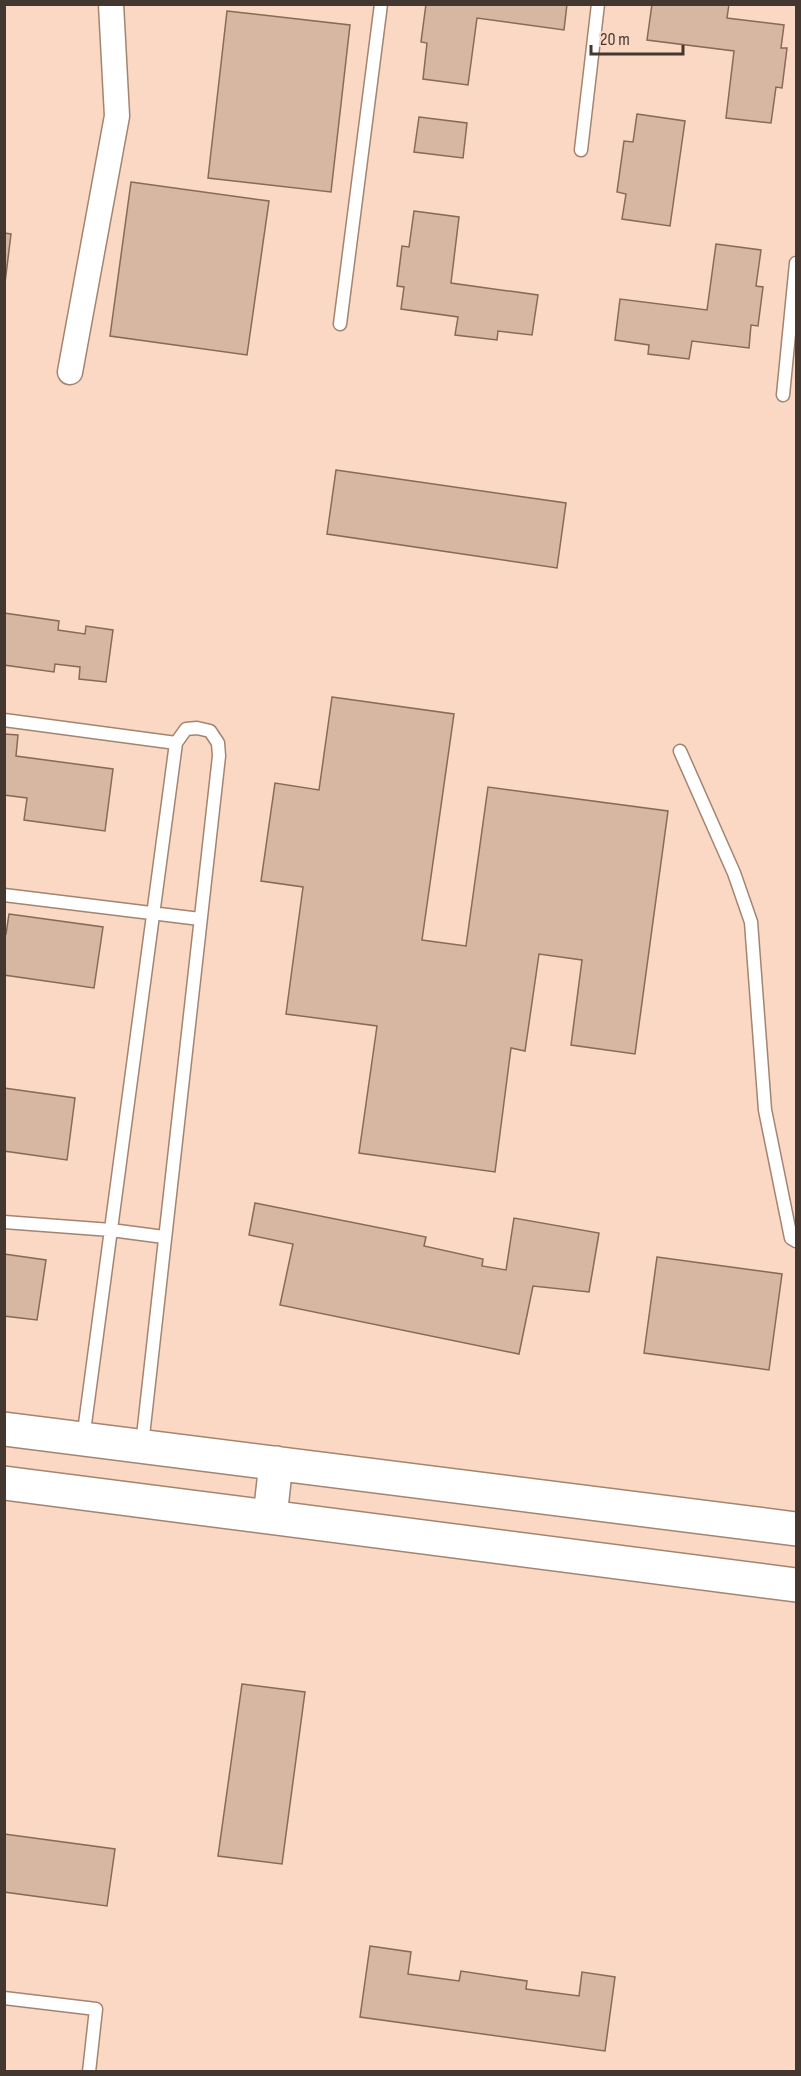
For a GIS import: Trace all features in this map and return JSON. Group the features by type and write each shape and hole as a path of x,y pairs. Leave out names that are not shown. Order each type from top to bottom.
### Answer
{"main road":[{"path":"4,1429 796,1529"},
{"path":"270,1517 276,1463"},
{"path":"4,1484 796,1585"}],"street":[{"path":"70,372 117,116 111,4"}],"lane":[{"path":"340,324 381,4"},
{"path":"581,150 598,4"},
{"path":"783,395 796,263"},
{"path":"4,720 176,743"},
{"path":"83,1439 176,743 186,729 198,728 210,730 218,743 219,756 142,1446"},
{"path":"680,751 734,873 751,922 765,1110 791,1238 796,1241"},
{"path":"4,895 200,919"},
{"path":"4,1221 164,1237"},
{"path":"4,1998 96,2009 89,2072"}],"building":[{"path":"426,4 567,4 564,30 477,18 468,85 423,79 427,43 421,42"},
{"path":"652,4 729,4 727,18 784,25 781,48 787,48 782,88 776,87 771,123 726,118 734,51 647,40"},
{"path":"227,11 350,25 331,192 208,178"},
{"path":"637,114 685,121 670,226 622,219 626,194 617,192 624,141 633,142"},
{"path":"419,117 467,123 463,158 414,152"},
{"path":"131,182 269,201 247,355 110,336"},
{"path":"414,211 459,217 451,283 538,295 532,335 498,331 497,340 455,335 458,317 401,309 404,287 397,286 402,246 409,247"},
{"path":"4,233 11,234 4,291"},
{"path":"716,244 761,250 756,286 763,287 758,326 751,325 749,348 692,341 689,359 648,354 649,345 615,340 620,299 707,310"},
{"path":"336,470 566,503 557,568 327,534"},
{"path":"4,613 59,621 58,630 85,634 86,626 113,630 106,682 79,679 80,667 55,664 54,672 4,665"},
{"path":"332,697 454,714 422,940 466,946 488,787 668,811 635,1054 571,1045 582,960 539,954 525,1051 511,1048 495,1172 359,1153 377,1026 286,1014 303,887 261,881 275,783 319,790"},
{"path":"4,734 18,735 16,756 113,769 105,831 24,820 27,798 4,795"},
{"path":"9,914 103,927 94,988 4,975 4,934 6,934"},
{"path":"4,1088 75,1098 67,1160 4,1151"},
{"path":"255,1203 426,1237 424,1246 483,1259 482,1266 506,1270 514,1218 599,1233 589,1292 533,1286 519,1354 280,1305 293,1244 249,1235"},
{"path":"4,1254 46,1260 37,1320 4,1316"},
{"path":"657,1257 782,1274 769,1370 644,1353"},
{"path":"242,1684 305,1692 282,1864 218,1856"},
{"path":"4,1834 115,1849 107,1906 4,1892"},
{"path":"370,1946 411,1952 408,1974 459,1981 461,1971 527,1981 526,1989 579,1996 582,1972 615,1977 605,2051 360,2017"}]}
